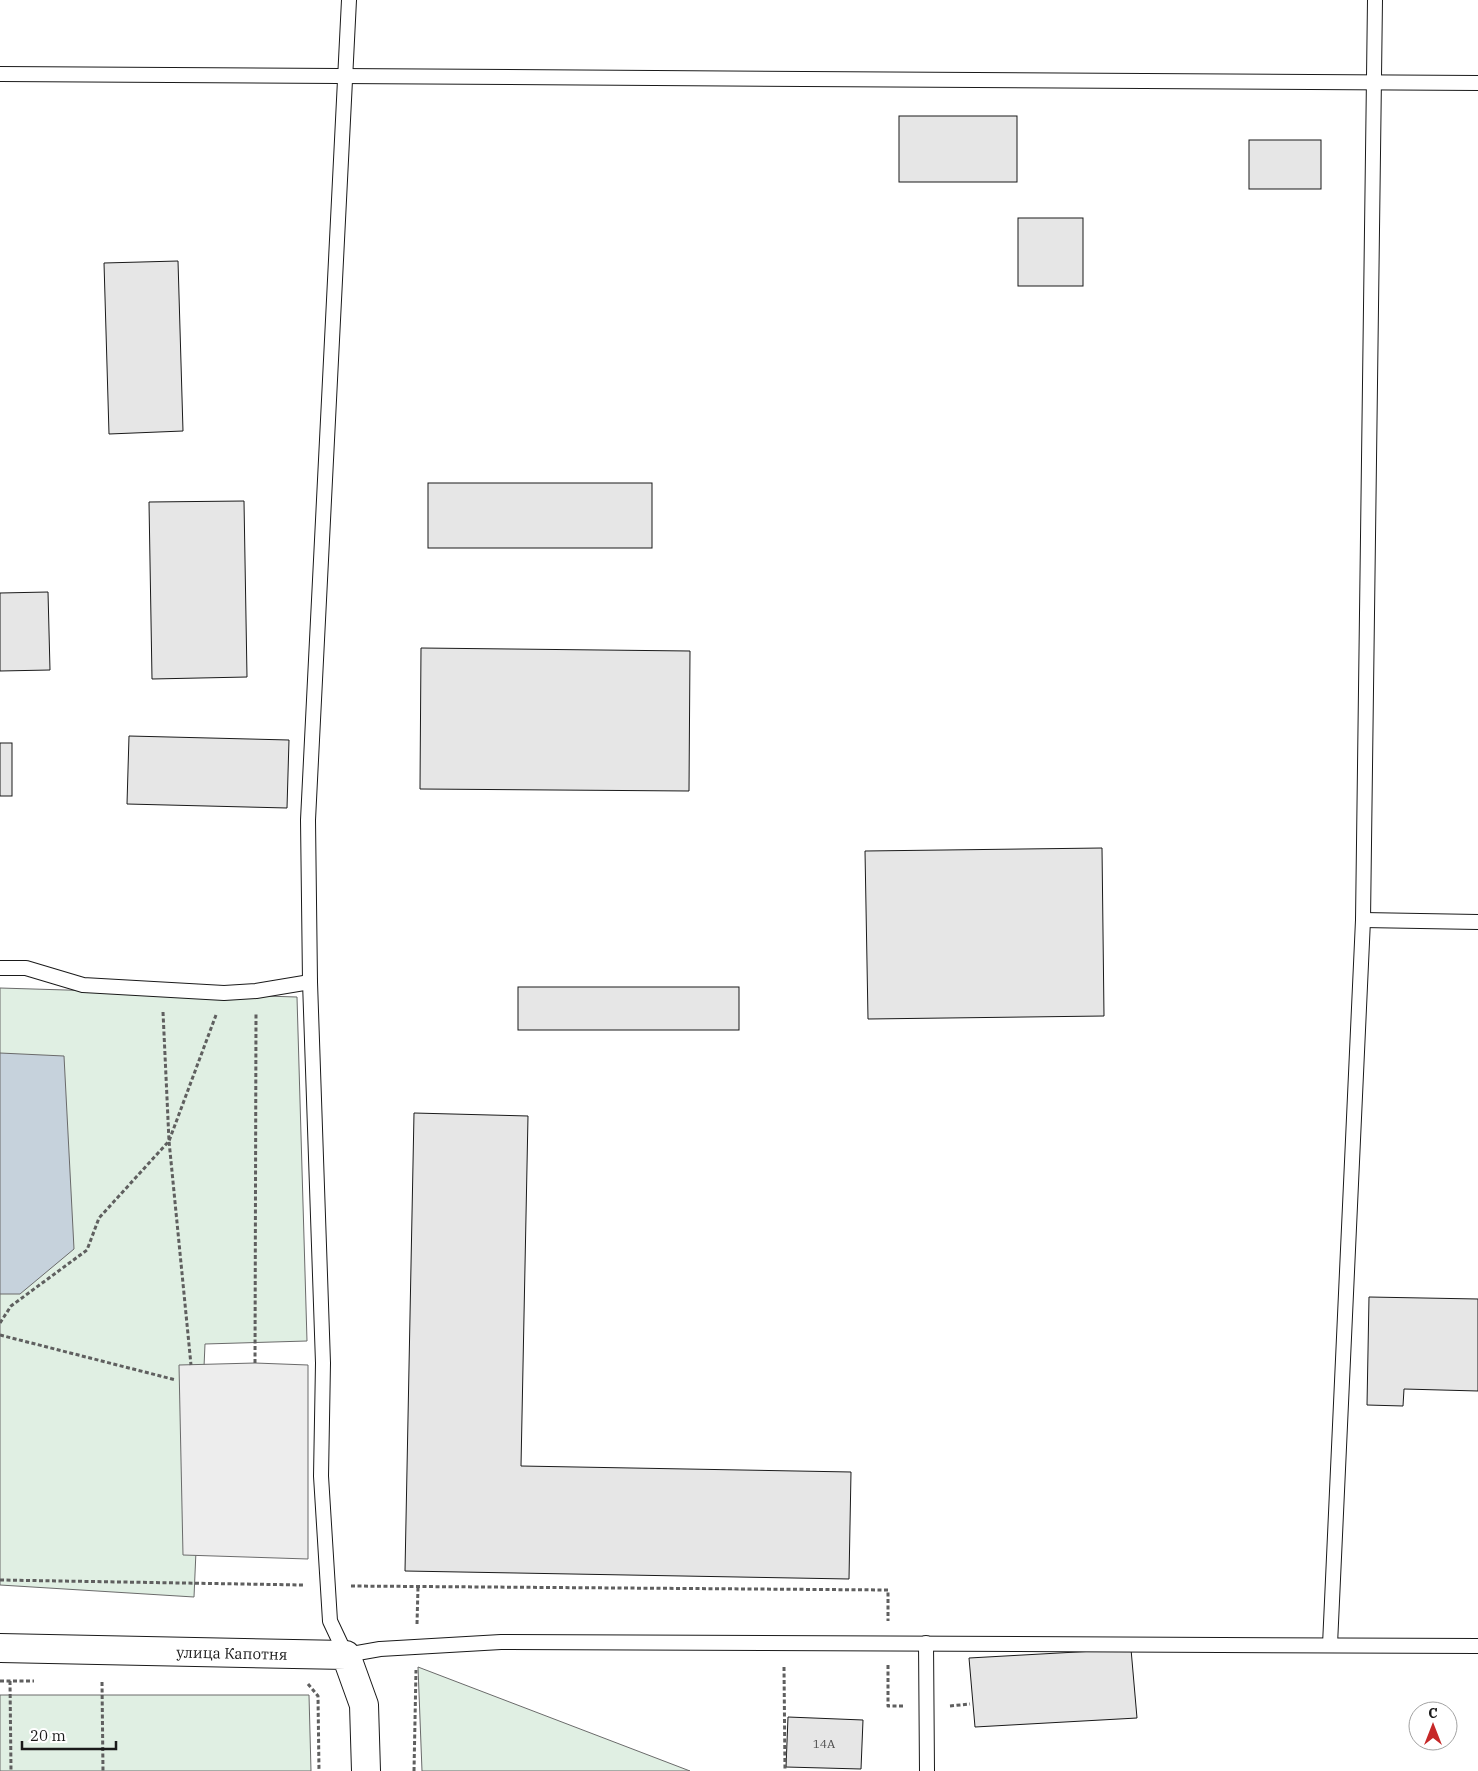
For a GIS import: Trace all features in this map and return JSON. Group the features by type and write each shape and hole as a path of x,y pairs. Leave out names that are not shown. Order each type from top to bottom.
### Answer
{"main road":[{"name":"улица Капотня","path":"0,1648 346,1655"},
{"path":"346,1655 364,1705 366,1771"}],"lane":[{"path":"350,0 308,820 310,982 324,1363 320,1476 326,1586 330,1621 346,1655 380,1649 501,1642 1478,1646"},
{"path":"1330,1645 1363,920 1375,0"},
{"path":"0,74 1478,83"},
{"path":"1363,920 1478,922"},
{"path":"0,968 26,968 82,984 224,993 256,991 310,982"},
{"path":"926,1643 927,1771"}],"path":[{"path":"162,989 169,1141 191,1364"},
{"path":"255,1364 256,991"},
{"path":"0,1323 11,1306 87,1250 99,1218 169,1141 224,993"},
{"path":"0,1335 176,1380"},
{"path":"0,1580 326,1586 888,1590"},
{"path":"414,1771 418,1587"},
{"path":"784,1643 784,1771"},
{"path":"0,1681 37,1681"},
{"path":"10,1681 11,1771"},
{"path":"93,1682 112,1682"},
{"path":"102,1682 103,1771"},
{"path":"307,1683 318,1696 319,1771"}],"green space":[{"path":"0,988 297,997 307,1341 205,1344 194,1597 0,1585"},
{"path":"418,1667 690,1771 422,1771"},
{"path":"0,1695 309,1695 311,1771 0,1771"}],"shaded area":[{"path":"0,1053 64,1056 74,1249 20,1294 0,1294"},
{"path":"255,1363 308,1365 308,1559 183,1555 179,1365"}],"building":[{"path":"899,116 1017,116 1017,182 899,182"},
{"path":"1249,140 1321,140 1321,189 1249,189"},
{"path":"1018,218 1083,218 1083,286 1018,286"},
{"path":"178,261 183,431 109,434 104,263"},
{"path":"428,483 652,483 652,548 428,548"},
{"path":"244,501 247,677 152,679 149,502"},
{"path":"48,592 50,670 0,671 0,593"},
{"path":"421,648 690,651 689,791 420,789"},
{"path":"129,736 289,740 287,808 127,804"},
{"path":"0,743 12,743 12,796 0,796"},
{"path":"1102,848 1104,1016 868,1019 865,851"},
{"path":"518,987 739,987 739,1030 518,1030"},
{"path":"414,1113 528,1116 521,1466 851,1472 849,1579 405,1571"},
{"path":"1369,1297 1478,1299 1478,1391 1404,1389 1403,1406 1367,1405"},
{"path":"1131,1649 1137,1718 975,1727 969,1658"},
{"path":"788,1717 863,1720 861,1769 786,1767"}]}
